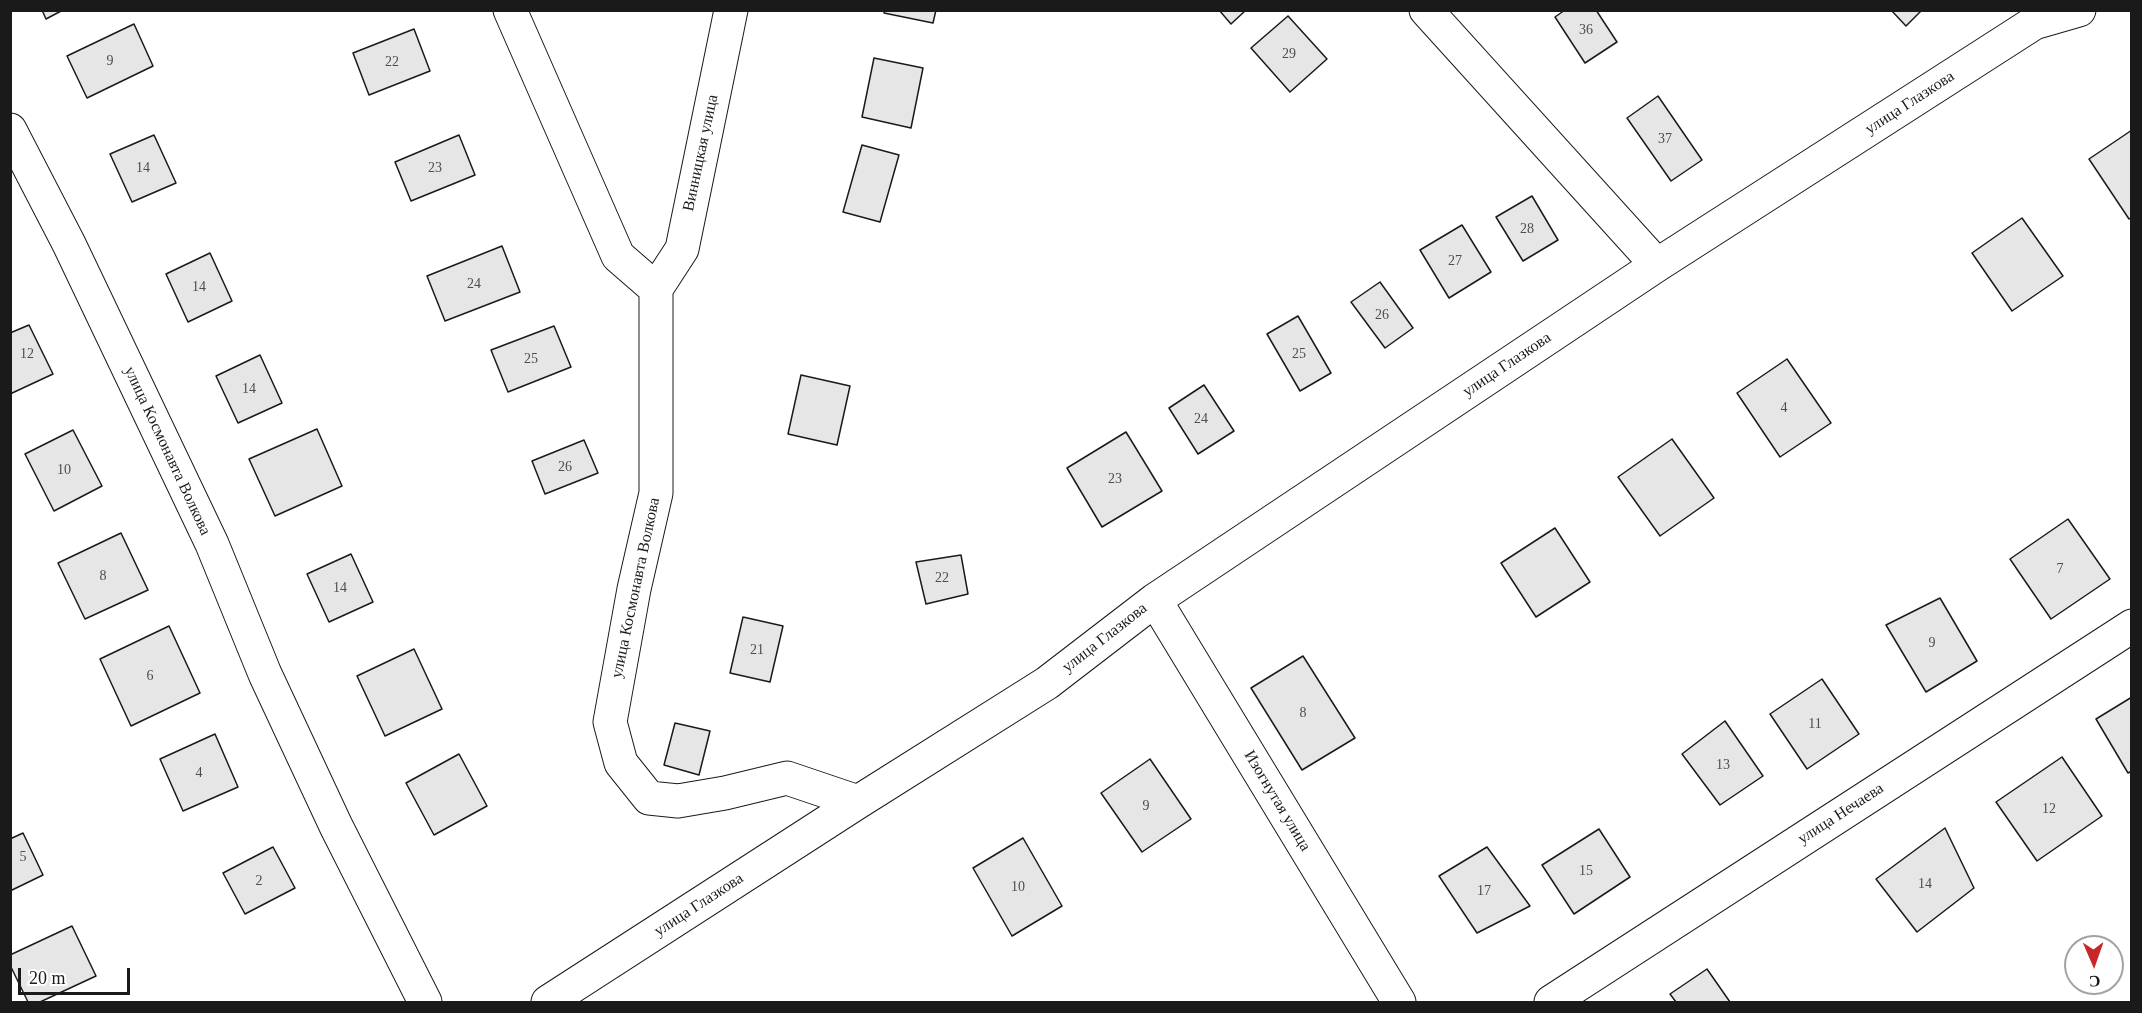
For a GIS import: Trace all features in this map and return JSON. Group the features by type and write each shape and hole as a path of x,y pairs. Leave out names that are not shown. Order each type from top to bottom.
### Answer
{"street":[{"path":"510,10 618,256 656,289"},
{"name":"Винницкая улица","path":"656,289 682,249 731,10"},
{"path":"1426,10 1657,265"},
{"name":"улица Глазкова","path":"549,1002 1047,683 1155,600 1657,265 2034,23 2079,10"},
{"name":"улица Космонавта Волкова","path":"10,130 69,244 212,544 265,674 336,826 425,1002"},
{"name":"улица Космонавта Волкова","path":"656,289 656,493 634,589 610,722 621,763 649,798 678,801 725,793 787,778 858,802"},
{"name":"Изогнутая улица","path":"1155,600 1399,1002"},
{"name":"улица Нечаева","path":"1551,1002 2132,626"}],"building":[{"path":"42,10 63,10 46,19"},
{"path":"885,10 936,10 933,23 884,13"},
{"path":"1219,10 1246,10 1231,24"},
{"path":"1565,10 1596,10 1617,42 1585,63 1555,17"},
{"path":"1891,10 1922,10 1906,26"},
{"path":"1288,16 1327,59 1290,92 1251,48"},
{"path":"134,24 153,66 87,98 67,56"},
{"path":"414,29 430,71 369,95 353,53"},
{"path":"874,58 923,68 911,128 862,117"},
{"path":"1658,96 1702,160 1671,181 1627,118"},
{"path":"2132,130 2132,217 2129,219 2089,159"},
{"path":"154,135 176,183 132,202 110,154"},
{"path":"459,135 475,175 411,201 395,162"},
{"path":"862,145 899,155 880,222 843,212"},
{"path":"1532,196 1558,240 1523,261 1496,217"},
{"path":"2022,218 2063,276 2012,311 1972,253"},
{"path":"1462,225 1491,272 1449,298 1420,250"},
{"path":"502,246 520,292 445,321 427,276"},
{"path":"210,253 232,301 188,322 166,274"},
{"path":"1380,282 1413,328 1385,348 1351,302"},
{"path":"1298,316 1331,373 1300,391 1267,334"},
{"path":"29,325 53,374 10,394 10,333"},
{"path":"554,326 571,367 508,392 491,350"},
{"path":"260,355 282,403 238,423 216,376"},
{"path":"1787,359 1831,423 1780,457 1737,393"},
{"path":"801,375 850,386 837,445 788,434"},
{"path":"1204,385 1234,431 1198,454 1169,408"},
{"path":"317,429 342,486 275,516 249,459"},
{"path":"73,430 102,486 54,511 25,454"},
{"path":"1126,432 1162,491 1102,527 1067,468"},
{"path":"1672,439 1714,498 1660,536 1618,477"},
{"path":"584,440 598,473 545,494 532,461"},
{"path":"2068,519 2110,579 2051,619 2010,559"},
{"path":"1555,528 1590,582 1536,617 1501,563"},
{"path":"121,533 148,590 85,619 58,563"},
{"path":"351,554 373,602 329,622 307,574"},
{"path":"961,555 968,594 926,604 916,562"},
{"path":"1940,598 1977,661 1926,692 1886,625"},
{"path":"743,617 783,626 770,682 730,673"},
{"path":"169,626 200,693 131,726 100,659"},
{"path":"414,649 442,709 385,736 357,676"},
{"path":"1303,656 1355,738 1302,770 1251,688"},
{"path":"1822,679 1859,734 1807,769 1770,714"},
{"path":"2132,697 2132,771 2128,773 2096,719"},
{"path":"1725,721 1763,776 1720,805 1682,754"},
{"path":"675,723 710,731 699,775 664,765"},
{"path":"215,734 238,787 183,811 160,759"},
{"path":"459,754 487,806 434,835 406,783"},
{"path":"2062,757 2102,816 2037,861 1996,802"},
{"path":"1150,759 1191,819 1142,852 1101,793"},
{"path":"1945,828 1974,888 1917,932 1876,879"},
{"path":"1599,829 1630,877 1574,914 1542,865"},
{"path":"23,833 43,875 10,891 10,839"},
{"path":"1023,838 1062,906 1012,936 973,868"},
{"path":"273,847 295,888 245,914 223,873"},
{"path":"1487,847 1530,906 1477,933 1439,876"},
{"path":"72,926 96,976 40,1002 28,1002 10,965 10,955"},
{"path":"1707,969 1730,1002 1676,1002 1670,994"}]}
